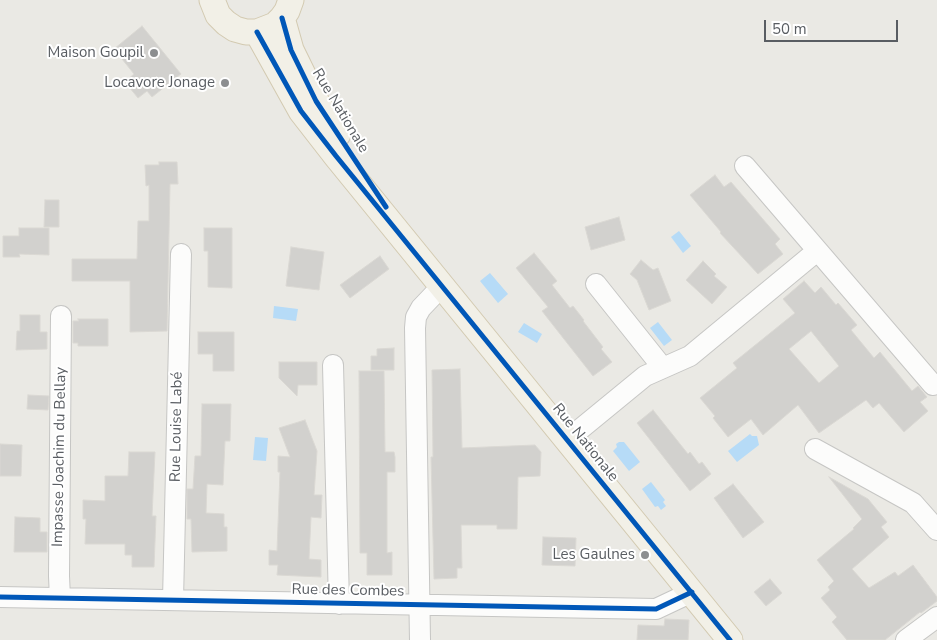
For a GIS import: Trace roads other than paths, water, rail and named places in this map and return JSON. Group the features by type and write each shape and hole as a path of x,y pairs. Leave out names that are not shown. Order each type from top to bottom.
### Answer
{"main road":[{"path":"212,0 218,15 226,23 235,29 246,32 258,32 275,25 286,9"},
{"name":"Rue Nationale","path":"286,9 291,50 316,101 421,262"},
{"name":"Rue Nationale","path":"258,32 301,111 441,287 730,640"}],"street":[{"path":"745,166 933,385"},
{"path":"567,440 645,376 690,356 817,251"},
{"name":"Rue Louise Labé","path":"173,600 181,254"},
{"path":"596,284 663,368"},
{"path":"420,640 415,328 416,317 421,308 441,287"},
{"name":"Impasse Joachim du Bellay","path":"60,598 61,316"},
{"path":"333,365 340,604"},
{"path":"815,449 913,503 937,530"},
{"name":"Rue des Combes","path":"0,597 656,609 692,592"},
{"path":"906,640 937,617"}],"water":[{"path":"679,231 691,246 683,253 671,237"},
{"path":"490,273 508,294 498,303 480,281"},
{"path":"274,306 298,309 296,321 273,318"},
{"path":"658,322 672,340 664,346 650,328"},
{"path":"524,323 542,334 537,343 518,332"},
{"path":"750,434 757,436 759,445 737,462 728,451"},
{"path":"255,437 268,438 266,461 253,460"},
{"path":"619,442 624,442 640,462 629,471 613,451"},
{"path":"651,482 665,500 663,502 666,506 661,510 658,506 655,507 642,489"}],"place":[{"name":"Maison Goupil","path":"154,53"},
{"name":"Locavore Jonage","path":"225,83"},
{"name":"Les Gaulnes","path":"645,555"}]}
